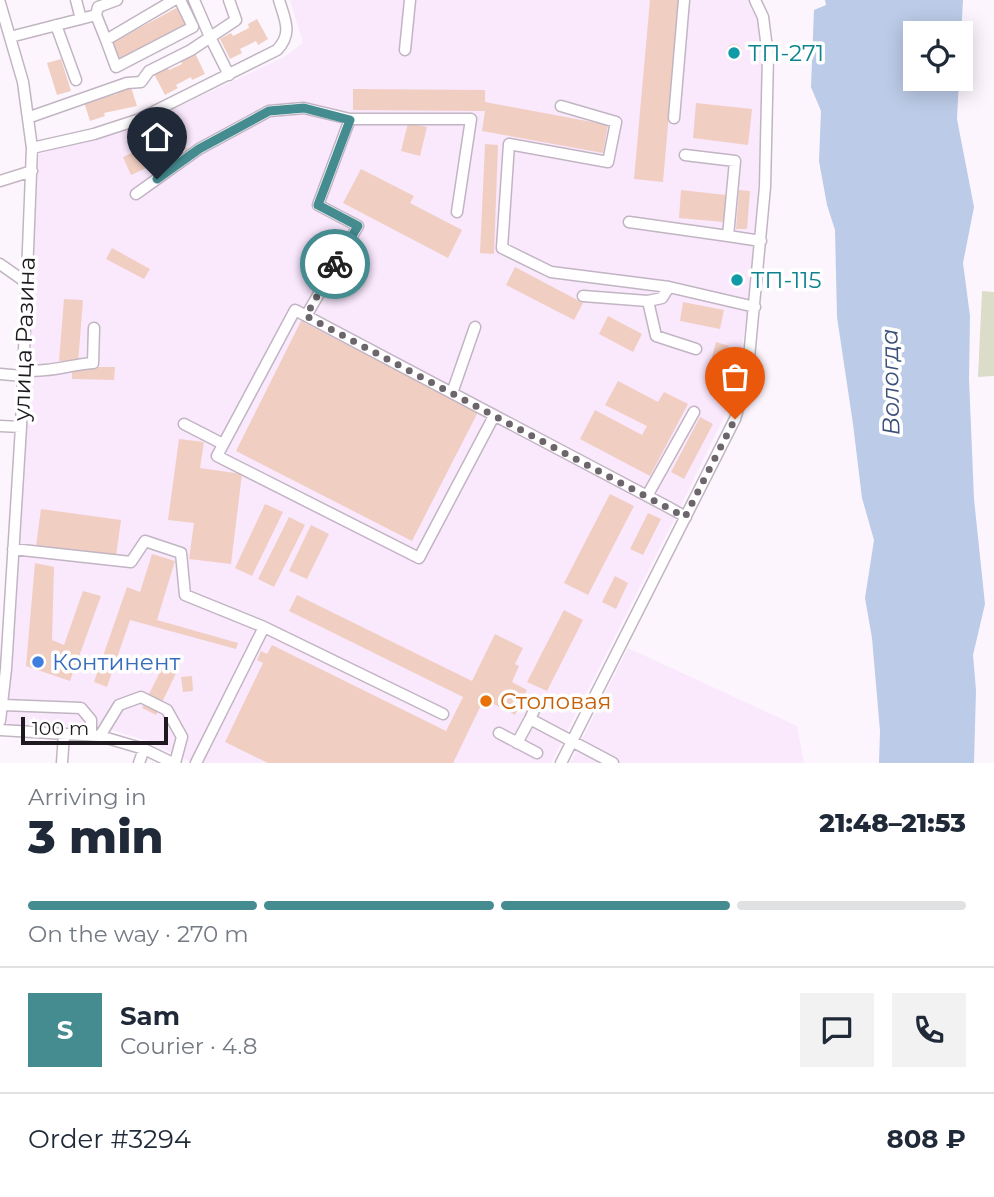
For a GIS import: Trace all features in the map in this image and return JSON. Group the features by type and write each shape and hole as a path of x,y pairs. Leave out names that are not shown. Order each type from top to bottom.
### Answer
{"street":[{"path":"76,0 81,19"},
{"path":"10,37 81,19 96,7 117,0"},
{"path":"106,40 174,0"},
{"path":"96,7 116,67 193,27 180,0"},
{"path":"194,0 229,75"},
{"path":"30,117 127,83 141,82 149,71 191,50 236,20 229,0"},
{"path":"32,148 94,134 137,120 277,50 286,41 287,26 279,0"},
{"path":"405,50 410,0"},
{"path":"674,118 684,0"},
{"path":"561,763 735,419 747,379 765,187 768,56 763,17 755,0"},
{"name":"улица Разина","path":"0,4 23,82 30,117 32,148 21,427 13,549 5,601 3,705 0,721"},
{"path":"56,25 76,80"},
{"path":"561,106 616,122 608,162 509,144 502,248 551,272 669,287 755,307"},
{"path":"136,194 199,149 269,111 304,108 350,120 471,119 457,212"},
{"path":"306,316 358,226 318,205 350,120"},
{"path":"685,155 736,161 728,236"},
{"path":"0,181 32,170"},
{"path":"629,222 761,241"},
{"path":"0,264 27,283"},
{"path":"583,296 648,301 662,298 669,287"},
{"path":"648,301 656,336 696,348"},
{"path":"494,415 419,558 217,456 295,310 306,316 494,415 647,496 685,517"},
{"path":"452,393 475,327"},
{"path":"0,374 43,372 66,365 93,363 94,328"},
{"path":"647,496 694,412"},
{"path":"184,424 223,444"},
{"path":"0,426 21,427"},
{"path":"13,549 131,562 145,541 181,553 185,595 264,627 443,713"},
{"path":"196,763 264,627"},
{"path":"0,730 96,736 144,749 174,763 182,737 167,710 141,697 119,705 96,736"},
{"path":"3,705 81,708 91,720 96,736"},
{"path":"517,743 536,706"},
{"path":"530,719 613,763"},
{"path":"499,733 537,753"},
{"path":"62,763 64,734"},
{"path":"139,763 144,749"}],"shaded area":[{"path":"290,0 750,0 758,19 762,57 759,188 747,316 737,378 725,415 551,763 192,763 148,741 105,728 7,725 39,154 142,124 284,57 303,43"},
{"path":"628,648 797,726 804,763 570,763"}],"green space":[{"path":"982,291 994,292 994,376 978,377"}],"water":[{"name":"Вологда","path":"825,0 963,0 962,21 903,21 903,91 958,91 957,119 974,207 963,263 970,316 969,379 974,499 985,604 973,655 976,690 974,763 879,763 880,731 872,638 865,598 874,540 862,498 837,317 835,230 827,205 819,161 821,111 811,87 814,10 826,5"}],"building":[{"path":"650,0 679,0 663,182 634,179"},
{"path":"178,7 188,27 121,61 112,43"},
{"path":"257,19 268,39 258,45 256,41 240,49 242,53 230,59 220,39 249,28 248,24"},
{"name":"ТП-271","path":"734,44 740,46 740,58 734,60 728,58 726,52 728,46"},
{"path":"195,53 205,74 192,80 191,77 165,95 154,74 167,67 169,70 182,64 181,60"},
{"path":"61,59 71,91 57,95 47,63"},
{"path":"131,87 137,106 104,113 105,116 90,121 84,102 117,94 116,91"},
{"path":"353,89 485,90 485,102 608,125 603,153 482,131 485,111 353,110"},
{"path":"696,103 752,109 748,145 693,138"},
{"path":"408,123 427,127 420,156 401,151"},
{"path":"178,131 187,149 131,175 123,157"},
{"path":"485,144 498,145 494,254 480,253"},
{"path":"361,169 414,196 410,203 462,230 448,258 343,203"},
{"path":"681,190 726,195 724,222 679,218"},
{"path":"739,190 750,191 747,229 736,229"},
{"path":"112,248 150,269 144,279 106,259"},
{"path":"515,267 583,303 574,320 506,285"},
{"path":"64,299 83,300 78,363 59,361"},
{"path":"683,302 724,310 720,329 680,321"},
{"path":"608,316 642,334 633,352 599,334"},
{"path":"301,321 478,412 412,541 236,451"},
{"path":"716,342 729,346 721,376 708,373"},
{"path":"72,367 115,367 114,380 72,379"},
{"path":"618,381 658,402 664,392 688,404 650,476 580,439 595,410 642,435 647,426 605,405"},
{"path":"700,417 713,424 684,479 671,472"},
{"path":"179,439 204,442 200,468 242,474 231,564 189,559 194,523 168,520"},
{"path":"610,494 634,506 588,595 564,583"},
{"path":"265,504 283,512 252,576 235,568"},
{"path":"41,509 121,520 116,556 36,546"},
{"path":"648,513 661,519 643,555 630,549"},
{"path":"289,517 305,525 274,587 258,579"},
{"path":"311,525 329,534 307,579 289,571"},
{"path":"152,554 175,561 157,620 238,643 236,649 130,620 107,687 94,682 127,587 140,592"},
{"path":"35,563 54,567 52,640 64,645 83,591 101,596 70,681 26,666"},
{"path":"615,576 628,583 616,609 602,602"},
{"path":"297,595 472,681 495,634 523,648 515,664 519,666 512,682 527,690 515,715 484,699 453,763 268,763 225,742 263,663 257,660 261,651 267,654 272,645 446,731 463,697 289,611"},
{"path":"564,610 583,620 547,691 527,682"},
{"path":"166,660 179,667 156,715 142,708"},
{"path":"192,676 193,691 183,692 181,677"}],"way so far":[{"path":"335,264 306,316 685,517 735,419"}],"place":[{"name":"ТП-271","path":"734,53"},
{"name":"ТП-115","path":"737,280"},
{"name":"Континент","path":"38,662"},
{"name":"Столовая","path":"486,701"}],"route":[{"path":"157,179 199,149 269,111 304,108 350,120 318,205 358,226 335,264"}]}
